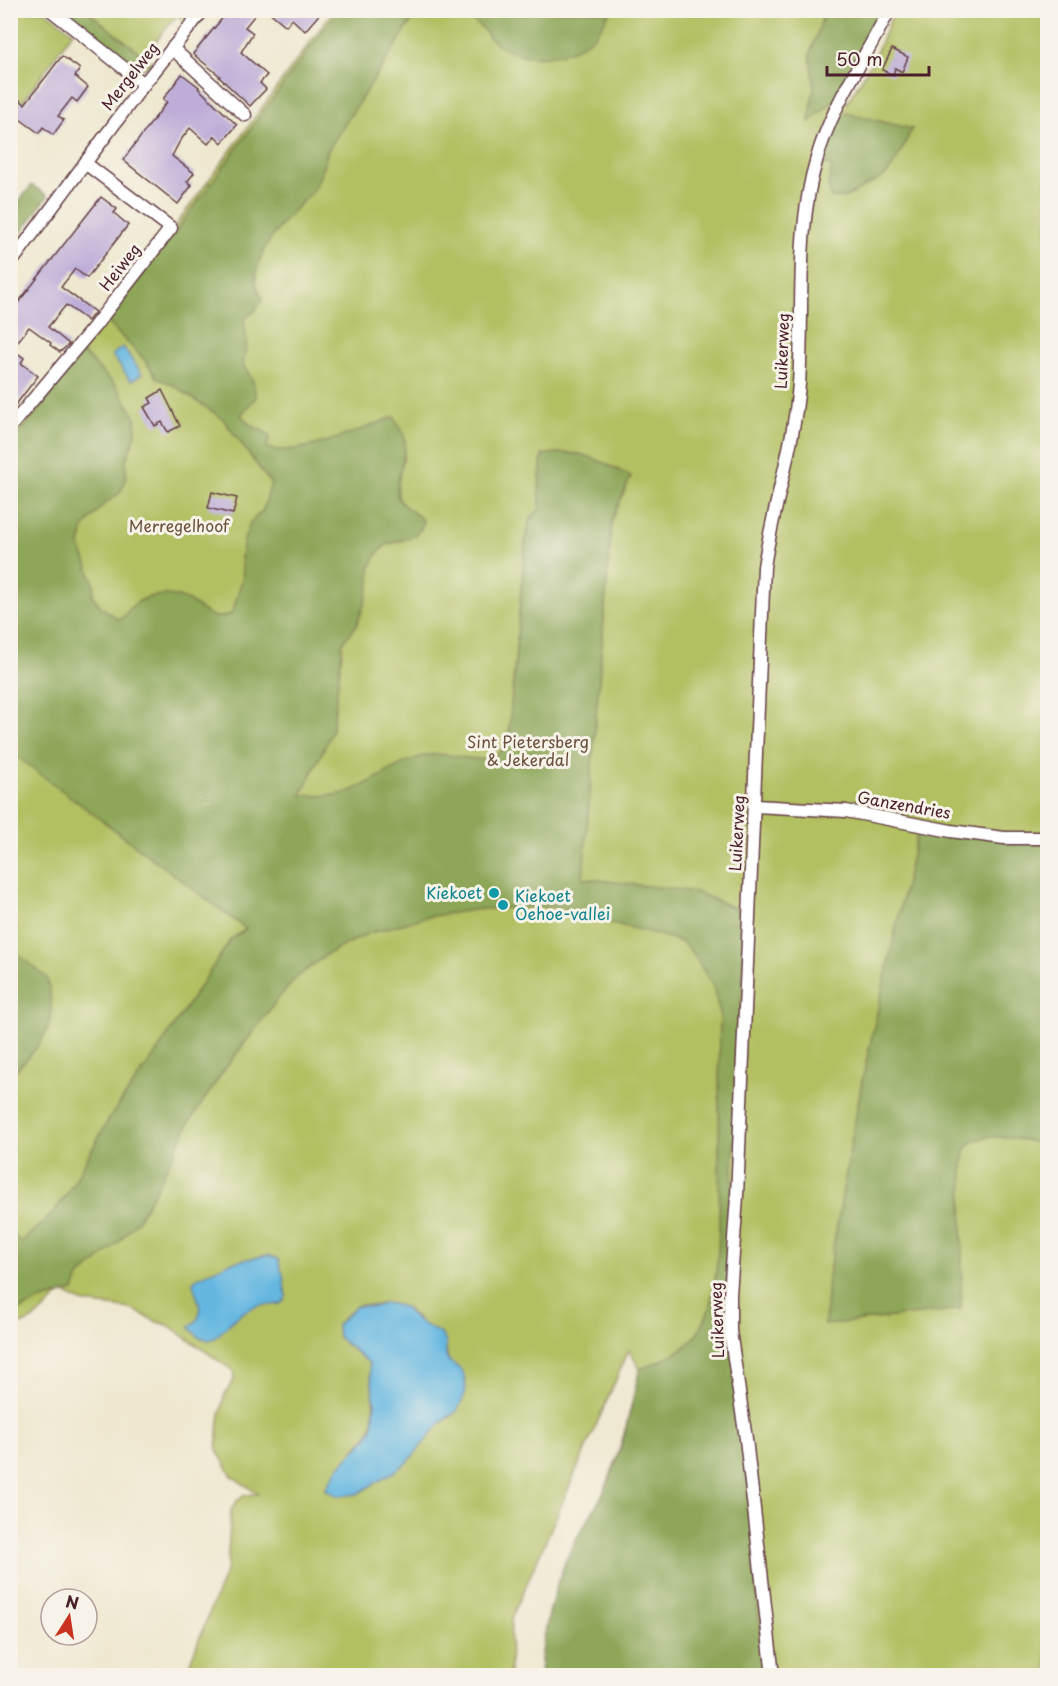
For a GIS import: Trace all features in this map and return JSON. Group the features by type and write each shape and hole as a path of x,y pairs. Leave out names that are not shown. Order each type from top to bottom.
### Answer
{"street":[{"path":"51,10 144,84"},
{"name":"Mergelweg","path":"10,264 144,84 203,10"},
{"name":"Luikerweg","path":"773,1676 746,1439 730,1331 764,567 794,423 799,384 804,235 810,183 832,115 889,10"},
{"path":"172,48 245,115"},
{"name":"Heiweg","path":"10,427 96,332 171,228 85,163"},
{"name":"Ganzendries","path":"755,807 846,812 1004,838 1047,838"}],"green space":[{"path":"11,11 45,11 73,32 11,118"},
{"path":"56,11 87,11 152,63 143,69 131,68"},
{"path":"87,11 194,11 185,22 177,15 144,56"},
{"name":"Sint Pietersberg & Jekerdal","path":"333,11 872,11 830,95 847,103 873,60 894,11 1047,11 1047,1675 540,1675 624,1435 640,1369 629,1350 511,1620 510,1675 185,1675 227,1568 231,1510 245,1495 258,1494 232,1476 217,1450 219,1420 224,1396 234,1380 233,1371 168,1325 133,1310 79,1301 64,1291 34,1319 11,1329 11,439 114,309","holes":["381,1304 404,1307 446,1351 449,1361 460,1369 466,1382 453,1415 440,1423 408,1462 357,1494 355,1449 363,1441 374,1419 371,1368 370,1363 344,1343 340,1321 352,1309 361,1305"]},
{"path":"337,11 418,11 328,150 314,188 274,234 260,260 256,273 257,285 262,297 261,302 244,322 247,341 243,365 253,381 256,397 241,415 249,424 270,435 267,448 280,450 313,445 394,417 403,433 405,443 398,487 399,499 423,521 421,529 412,537 386,545 377,554 370,568 370,584 365,602 356,626 343,642 332,732 301,795 343,794 407,762 428,755 439,754 482,759 492,757 500,751 508,741 526,534 531,517 540,509 542,455 568,453 588,456 631,476 612,520 583,878 696,892 739,910 745,916 727,1299 753,1531 758,1607 768,1675 540,1675 546,1628 558,1580 570,1551 604,1492 613,1471 625,1433 640,1369 671,1356 691,1341 706,1318 712,1297 719,1222 720,1013 713,986 694,955 682,942 590,918 577,909 547,907 480,909 426,917 367,934 327,954 295,979 222,1073 190,1121 137,1221 118,1243 79,1277 74,1291 39,1301 11,1314 10,1232 21,1242 53,1213 69,1191 110,1117 156,1053 231,939 246,929 11,752 11,444 42,406 81,351 116,386 135,416 136,434 126,460 126,479 120,493 104,504 84,527 80,545 94,584 93,596 101,607 118,619 124,617 143,599 160,595 186,600 215,617 232,613 243,577 241,556 245,537 250,523 263,510 271,484 223,419 173,385 157,378 144,359 107,322"},
{"path":"460,11 611,11 596,34 582,45 557,54 531,56 505,49"},
{"path":"825,11 881,11 836,99 809,122 814,87 810,54"},
{"path":"842,112 912,129 896,162 883,177 849,195 831,198 828,185 832,167 823,163"},
{"path":"32,185 48,196 11,246 11,211"},
{"path":"918,828 1047,837 1047,1145 992,1137 973,1142 966,1150 963,1166 961,1309 825,1325 828,1277 862,1081"},
{"path":"11,948 47,978 51,1017 38,1045 11,1075 10,1022 13,1018 10,1013"}],"water":[{"path":"123,347 142,374 131,381 112,355"},
{"path":"268,1255 278,1259 283,1275 286,1297 284,1301 248,1310 215,1338 209,1340 199,1337 189,1327 195,1322 200,1312 193,1282 229,1263"},
{"path":"387,1303 404,1307 416,1320 441,1334 446,1342 446,1356 464,1375 466,1389 457,1411 440,1423 408,1462 357,1494 339,1496 325,1489 339,1467 368,1437 373,1426 375,1404 369,1363 338,1337 337,1325 356,1306 373,1307"}],"building":[{"path":"229,10 259,10 245,27 253,33 241,52 267,75 260,83 266,89 250,106 220,76 193,54"},
{"path":"267,10 323,10 305,31 292,19 286,26"},
{"path":"892,49 908,57 902,72 895,68 893,75 882,70"},
{"path":"62,56 80,69 75,76 88,87 77,102 72,98 58,116 64,120 53,135 43,127 39,133 17,117 20,114 13,109 20,100 25,104"},
{"path":"182,74 199,87 237,125 222,143 215,136 208,144 190,128 180,141 172,156 194,173 187,182 192,185 178,204 123,160 167,102 163,99"},
{"path":"101,197 117,209 114,213 128,225 87,278 75,269 61,287 95,312 88,321 66,305 48,327 69,344 60,352 29,327 12,349 24,358 21,363 38,376 10,412 10,313"},
{"path":"162,390 180,426 168,432 162,422 155,426 144,407 152,403 149,398"},
{"path":"212,492 237,498 233,514 208,508"}],"place":[{"name":"Kiekoet","path":"494,893"},
{"name":"Kiekoet Oehoe-vallei","path":"503,905"}],"park label":[{"name":"Merregelhoof","path":"179,526"}]}
